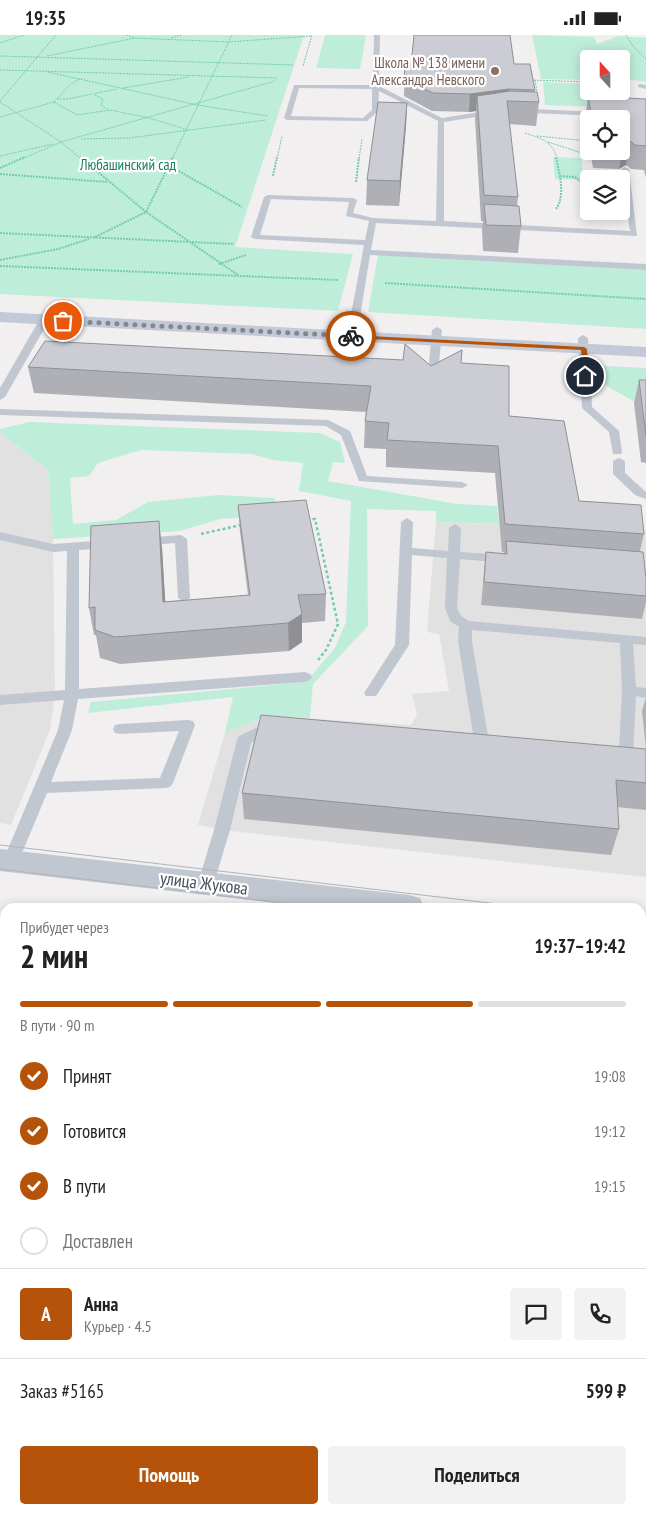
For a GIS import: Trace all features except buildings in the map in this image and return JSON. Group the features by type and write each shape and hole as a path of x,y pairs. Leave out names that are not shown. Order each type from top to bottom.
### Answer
{"main road":[{"path":"0,307 47,315"},
{"path":"0,317 47,315 584,343 646,341"},
{"path":"584,343 646,352"}],"street":[{"name":"улица Жукова","path":"5,860 375,903"}],"lane":[{"path":"376,35 376,87 374,111 365,120 287,119 296,86 376,87 441,120 507,110 646,115"},
{"path":"440,224 441,120"},
{"path":"625,169 634,234 374,221 349,214 353,200 268,197 255,237 646,267"},
{"path":"354,331 367,247 374,221"},
{"path":"0,397 47,315"},
{"path":"433,375 437,335"},
{"path":"584,343 586,408 614,431 619,475 639,493 646,496"},
{"path":"0,412 328,423 346,433 363,479 462,485"},
{"path":"371,693 402,645 408,522"},
{"path":"455,528 451,608 455,618 466,625 646,641"},
{"path":"0,536 53,548 181,539 184,598"},
{"path":"5,860 41,788 65,731 72,695 73,547"},
{"path":"406,551 520,560"},
{"path":"466,625 465,641 477,746 501,747"},
{"path":"597,755 626,757 629,691 626,639"},
{"path":"0,700 306,677"},
{"path":"629,691 646,693"},
{"path":"41,788 165,783 188,725 120,729"},
{"path":"206,883 222,830 244,740 264,729 294,731"}],"path":[{"path":"0,43 24,35"},
{"path":"56,35 0,101 61,143 146,213 192,242 238,276"},
{"path":"126,35 136,39"},
{"path":"142,39 144,35"},
{"path":"158,39 161,35"},
{"path":"165,39 182,35"},
{"path":"0,260 58,249 93,237 146,213 232,35"},
{"path":"38,57 103,47 136,39 228,42 312,35 296,86"},
{"path":"626,35 633,46 646,59"},
{"path":"0,56 294,65"},
{"path":"0,69 285,78"},
{"path":"40,70 197,105 287,119"},
{"path":"57,99 95,94 196,75"},
{"path":"0,156 61,143 285,78 299,76"},
{"path":"0,117 54,103 71,84 80,79"},
{"path":"528,80 580,82"},
{"path":"95,94 103,99 101,105 110,110 149,118 186,129"},
{"path":"54,103 76,115 110,110"},
{"path":"75,139 130,138 186,129 287,119"},
{"path":"268,197 287,119"},
{"path":"353,200 365,120"},
{"path":"524,133 580,140"},
{"path":"534,135 625,169"},
{"path":"533,229 553,213 561,202 560,176 555,151 547,141"},
{"path":"0,169 61,143"},
{"path":"168,165 261,218"},
{"path":"0,174 107,182"},
{"path":"560,176 575,177 580,181"},
{"path":"0,233 237,244"},
{"path":"0,266 362,281 646,299"},
{"path":"305,520 315,519 338,624 326,649 306,677"},
{"path":"181,539 247,525"}],"shaded area":[{"path":"0,432 48,470 53,539 55,697 50,730 11,825 0,823"},
{"path":"436,522 573,527 646,532 646,877 222,830 198,825 225,733 267,716 411,725 417,715 412,694 449,691 439,634 427,632"}],"green space":[{"name":"Любашинский сад","path":"0,35 304,35 235,247 353,254 338,311 0,294"},
{"path":"325,35 366,35 360,69 316,68"},
{"path":"532,35 594,37 597,44 618,36 646,38 646,82 630,79 630,50 580,50 580,80 541,79"},
{"path":"543,82 580,84 580,100 622,100 624,108 545,105"},
{"path":"553,157 580,158 583,170 580,170 580,180 555,179"},
{"path":"378,255 646,270 646,329 368,312"},
{"path":"604,366 646,368 646,401 633,401 605,385"},
{"path":"29,422 320,433 340,442 345,463 333,462 328,481 457,504 497,506 499,524 436,522 436,511 367,509 368,626 313,684 310,718 266,716 225,733 233,697 88,713 91,702 306,682 335,648 346,622 351,501 299,491 303,463 273,460 251,454 141,450 98,463 89,476 70,478 73,524 116,520 148,502 218,495 275,498 278,515 220,519 180,531 53,539 48,470 0,432 0,429"}],"tram line":[{"path":"0,845 489,903"},
{"path":"0,869 282,903"}],"way so far":[{"path":"63,321 351,336"}],"place":[{"name":"Школа № 138 имени Александра Невского","path":"495,71"}],"route":[{"path":"351,336 584,349 585,376"}]}
